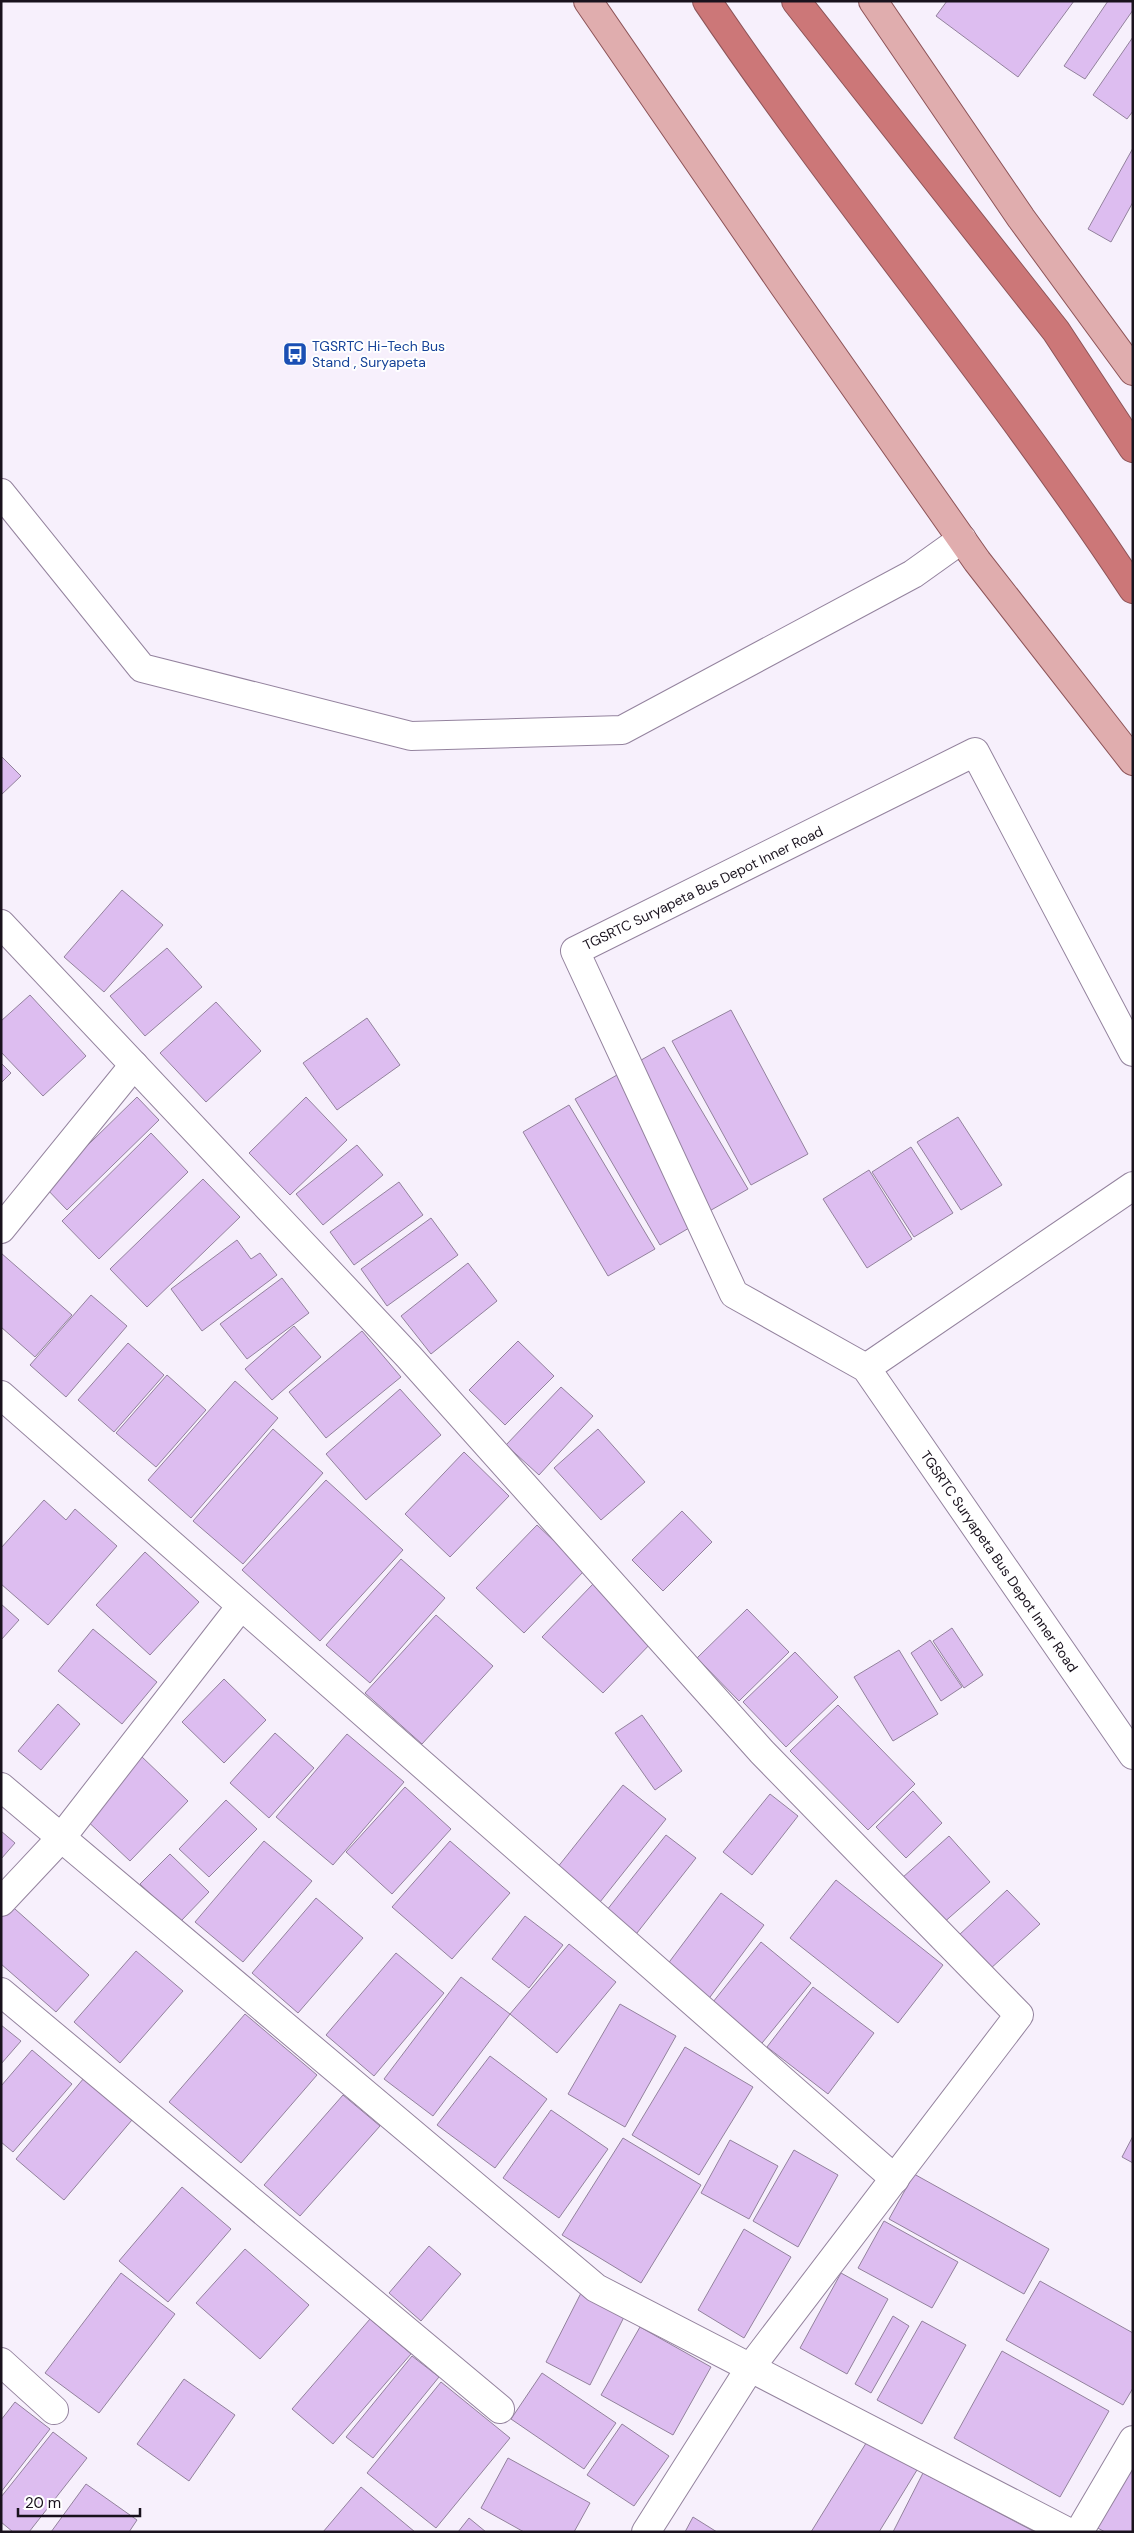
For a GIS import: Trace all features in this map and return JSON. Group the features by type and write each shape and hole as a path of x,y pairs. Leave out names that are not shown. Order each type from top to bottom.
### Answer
{"highway":[{"path":"707,1 814,154 1075,501 1133,589"},
{"path":"796,1 1056,331 1133,448"}],"main road":[{"path":"588,1 784,286 962,539 1133,761"},
{"path":"873,1 1021,218 1133,371"}],"street":[{"path":"1,493 142,668 411,736 622,730 913,574 962,539"},
{"name":"TGSRTC Suryapeta Bus Depot Inner Road","path":"1133,1052 975,752 575,952 734,1294 866,1368 1133,1754"},
{"path":"1,924 409,1357 762,1752 1019,2015 750,2368 646,2532"},
{"path":"1,1229 134,1065"},
{"path":"866,1368 1133,1186"},
{"path":"1,1395 895,2178"},
{"path":"1,1902 61,1838 242,1606"},
{"path":"1,1787 596,2288 1068,2532"},
{"path":"1,1992 500,2408"},
{"path":"1,2362 54,2410"},
{"path":"1078,2532 1133,2440"}],"building":[{"path":"947,1 1074,1 1018,77 936,16"},
{"path":"1108,1 1133,1 1133,10 1085,79 1064,66"},
{"path":"1133,37 1133,111 1127,119 1093,95"},
{"path":"1133,148 1133,202 1111,242 1088,229"},
{"path":"1,756 21,776 1,795"},
{"path":"122,890 163,925 104,992 64,957"},
{"path":"167,948 202,987 145,1036 110,996"},
{"path":"30,995 86,1056 43,1096 1,1052 1,1021"},
{"path":"216,1002 261,1051 206,1102 160,1053"},
{"path":"731,1010 808,1154 751,1185 672,1041"},
{"path":"367,1018 400,1065 337,1110 303,1063"},
{"path":"664,1047 748,1189 706,1213 622,1071"},
{"path":"1,1063 11,1073 1,1083"},
{"path":"617,1075 701,1221 660,1245 575,1099"},
{"path":"137,1097 159,1120 67,1210 45,1187"},
{"path":"306,1097 347,1140 290,1195 249,1153"},
{"path":"569,1105 655,1249 608,1276 523,1132"},
{"path":"958,1117 1002,1185 961,1210 917,1142"},
{"path":"151,1133 188,1172 99,1259 62,1221"},
{"path":"357,1145 383,1175 323,1225 296,1194"},
{"path":"911,1147 953,1213 914,1237 872,1172"},
{"path":"869,1170 912,1239 867,1268 823,1199"},
{"path":"203,1179 240,1217 147,1307 110,1269"},
{"path":"399,1182 423,1215 354,1265 330,1232"},
{"path":"431,1218 458,1255 387,1306 361,1269"},
{"path":"237,1240 251,1259 260,1253 277,1275 202,1331 171,1289"},
{"path":"1,1253 72,1315 35,1357 1,1327"},
{"path":"468,1263 497,1301 431,1354 401,1316"},
{"path":"282,1278 309,1313 247,1359 220,1324"},
{"path":"91,1295 127,1326 66,1397 30,1365"},
{"path":"294,1326 321,1357 272,1400 245,1369"},
{"path":"362,1331 401,1377 326,1438 289,1392"},
{"path":"518,1341 554,1376 505,1425 469,1390"},
{"path":"128,1343 164,1375 114,1432 78,1400"},
{"path":"167,1375 206,1410 156,1467 116,1433"},
{"path":"235,1381 278,1418 191,1518 148,1480"},
{"path":"561,1387 593,1416 539,1475 506,1445"},
{"path":"400,1389 441,1435 366,1500 326,1454"},
{"path":"273,1429 323,1473 243,1564 193,1521"},
{"path":"598,1429 645,1482 601,1520 554,1468"},
{"path":"464,1452 509,1496 450,1557 405,1514"},
{"path":"326,1480 403,1550 320,1641 242,1570"},
{"path":"44,1500 66,1520 75,1509 117,1546 48,1625 1,1584 1,1548"},
{"path":"682,1511 712,1542 663,1591 632,1560"},
{"path":"537,1525 585,1570 524,1633 476,1588"},
{"path":"145,1552 199,1602 150,1655 96,1605"},
{"path":"401,1559 445,1598 370,1683 326,1645"},
{"path":"593,1584 654,1640 603,1693 542,1637"},
{"path":"1,1604 19,1620 1,1640"},
{"path":"747,1609 789,1652 739,1701 697,1658"},
{"path":"436,1615 493,1666 422,1744 365,1693"},
{"path":"952,1628 983,1675 964,1688 933,1641"},
{"path":"93,1629 157,1682 122,1724 58,1671"},
{"path":"930,1640 962,1687 941,1701 911,1653"},
{"path":"899,1650 938,1714 893,1741 854,1677"},
{"path":"795,1652 838,1697 786,1747 743,1702"},
{"path":"224,1679 266,1720 224,1763 182,1722"},
{"path":"58,1704 80,1724 41,1770 18,1751"},
{"path":"838,1705 915,1784 868,1830 790,1751"},
{"path":"642,1715 682,1771 655,1790 615,1733"},
{"path":"275,1733 314,1768 269,1818 230,1783"},
{"path":"347,1734 404,1782 333,1865 276,1817"},
{"path":"141,1756 188,1801 130,1861 82,1816"},
{"path":"623,1785 666,1819 600,1902 557,1868"},
{"path":"405,1787 451,1829 392,1894 346,1852"},
{"path":"913,1791 942,1823 906,1858 876,1827"},
{"path":"770,1794 798,1816 752,1875 723,1852"},
{"path":"226,1800 257,1829 209,1877 179,1849"},
{"path":"1,1831 15,1843 1,1859"},
{"path":"666,1835 696,1858 633,1938 603,1915"},
{"path":"949,1836 990,1882 942,1924 902,1878"},
{"path":"264,1841 312,1881 243,1962 195,1922"},
{"path":"450,1841 510,1893 452,1959 392,1907"},
{"path":"170,1854 209,1892 180,1922 140,1884"},
{"path":"836,1880 943,1965 898,2023 790,1938"},
{"path":"1007,1890 1040,1924 990,1969 958,1936"},
{"path":"721,1893 764,1925 707,2001 664,1969"},
{"path":"316,1898 363,1938 298,2013 252,1973"},
{"path":"6,1901 89,1975 56,2012 1,1964 1,1906"},
{"path":"525,1916 563,1945 529,1988 492,1959"},
{"path":"761,1942 811,1983 758,2048 709,2007"},
{"path":"569,1944 616,1982 557,2053 510,2014"},
{"path":"136,1951 183,1991 120,2063 74,2022"},
{"path":"396,1953 444,1993 374,2076 326,2035"},
{"path":"461,1977 510,2014 433,2116 384,2079"},
{"path":"813,1987 874,2033 828,2094 767,2047"},
{"path":"620,2004 676,2036 625,2127 568,2094"},
{"path":"245,2014 317,2075 241,2163 169,2102"},
{"path":"1,2025 21,2041 1,2064"},
{"path":"685,2047 753,2087 699,2175 632,2135"},
{"path":"32,2050 72,2084 13,2152 1,2142 1,2086"},
{"path":"490,2056 547,2099 495,2168 437,2125"},
{"path":"84,2078 132,2120 64,2200 16,2159"},
{"path":"343,2095 380,2126 300,2216 264,2185"},
{"path":"551,2110 608,2149 559,2218 503,2178"},
{"path":"1133,2136 1133,2163 1122,2157"},
{"path":"623,2138 701,2185 641,2283 562,2235"},
{"path":"730,2140 778,2166 749,2219 701,2193"},
{"path":"794,2150 838,2175 798,2247 753,2221"},
{"path":"914,2174 1049,2249 1024,2294 889,2219"},
{"path":"182,2187 231,2229 168,2302 119,2261"},
{"path":"884,2221 958,2262 932,2308 858,2268"},
{"path":"744,2229 791,2257 744,2338 698,2310"},
{"path":"429,2246 461,2274 421,2321 389,2293"},
{"path":"245,2249 309,2305 260,2359 196,2303"},
{"path":"121,2273 175,2314 99,2413 45,2373"},
{"path":"841,2273 888,2299 847,2374 800,2348"},
{"path":"1040,2281 1133,2333 1133,2388 1123,2405 1006,2340"},
{"path":"581,2293 625,2315 590,2385 546,2362"},
{"path":"893,2316 909,2326 871,2393 855,2384"},
{"path":"370,2319 411,2354 333,2444 292,2409"},
{"path":"922,2321 966,2345 922,2424 877,2400"},
{"path":"640,2327 711,2367 673,2435 601,2395"},
{"path":"1002,2351 1109,2411 1060,2497 954,2438"},
{"path":"412,2356 439,2377 373,2458 346,2437"},
{"path":"542,2373 616,2423 584,2469 511,2419"},
{"path":"184,2379 235,2415 189,2481 137,2444"},
{"path":"441,2382 510,2438 436,2528 367,2473"},
{"path":"15,2402 50,2429 1,2492 1,2420"},
{"path":"622,2424 669,2456 634,2506 587,2475"},
{"path":"53,2432 87,2458 29,2532 13,2532 1,2522 1,2497"},
{"path":"868,2440 917,2470 879,2532 811,2532"},
{"path":"1133,2457 1133,2532 1105,2532 1094,2526"},
{"path":"508,2458 590,2503 574,2532 524,2532 481,2508"},
{"path":"923,2473 1035,2532 893,2532"},
{"path":"86,2484 137,2520 129,2532 51,2532"},
{"path":"361,2487 415,2532 323,2532"},
{"path":"693,2517 717,2532 685,2532"},
{"path":"469,2518 486,2532 458,2532"}],"place":[{"name":"TGSRTC Hi-Tech Bus Stand , Suryapeta","path":"295,354"}]}
